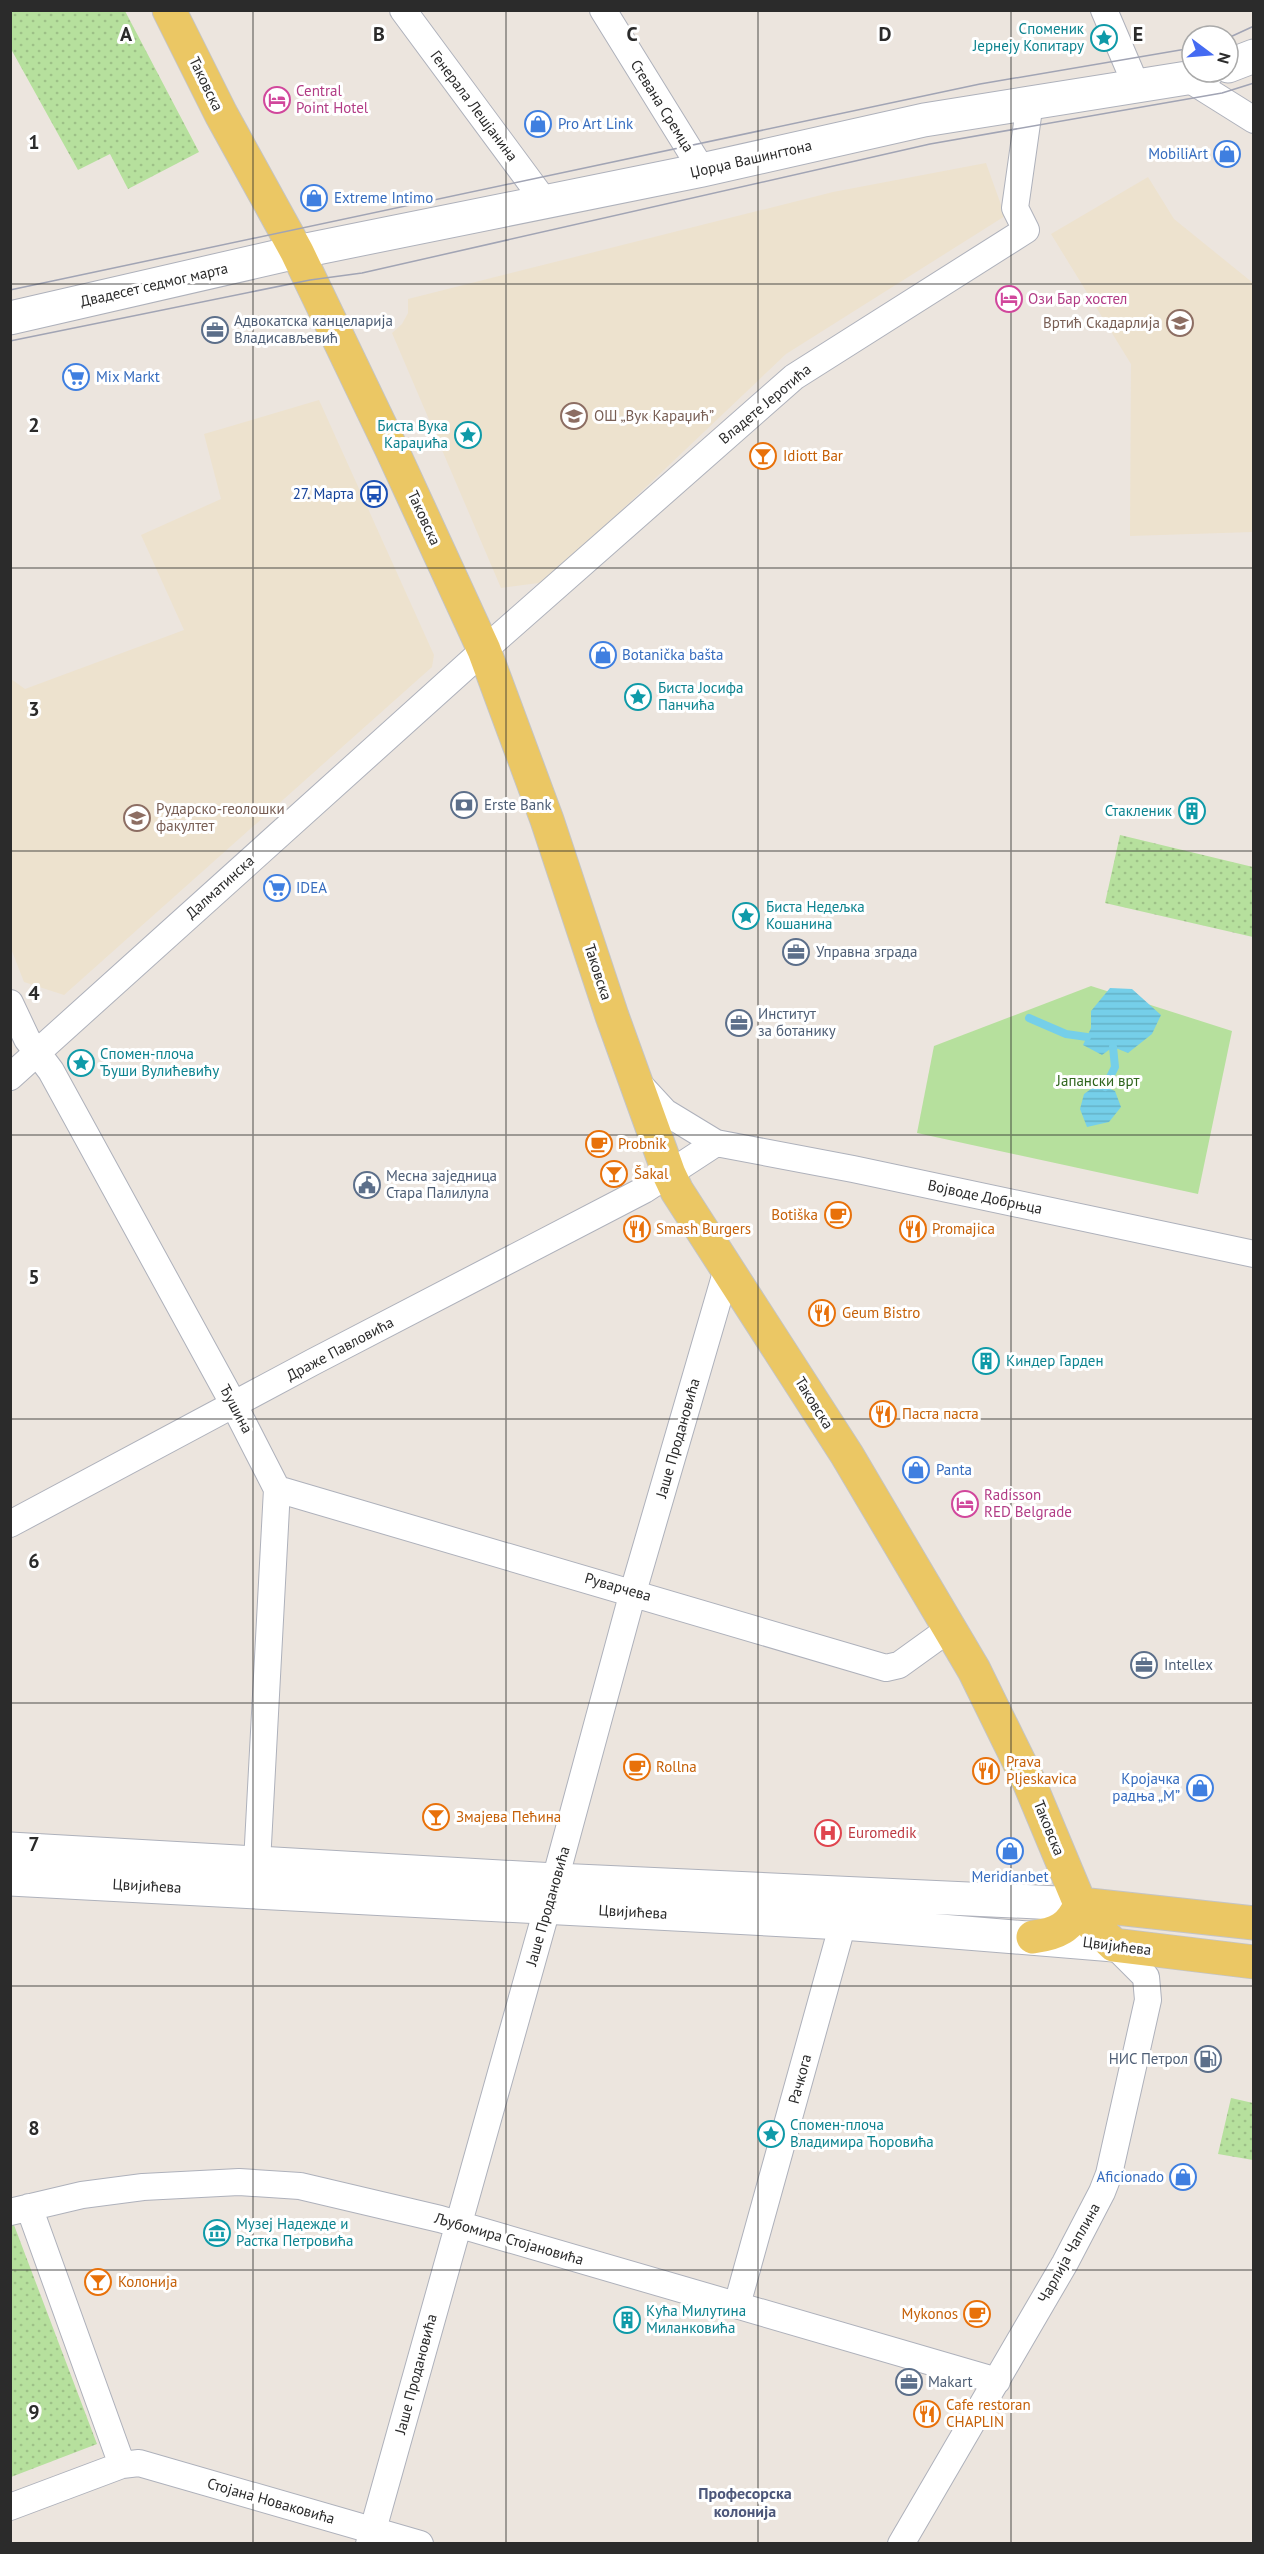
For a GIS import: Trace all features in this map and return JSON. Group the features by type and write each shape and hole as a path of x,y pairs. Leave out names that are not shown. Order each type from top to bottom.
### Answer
{"main road":[{"name":"Таковска","path":"169,10 221,114 297,252 326,318 392,450 484,650 540,799 669,1174 694,1221 847,1455 974,1670 1012,1743 1080,1904 1092,1924 1114,1945"},
{"name":"Џорџа Вашингтона","path":"297,252 702,170 924,120 1180,78"},
{"name":"Двадесет седмог марта","path":"10,318 297,252"},
{"name":"Цвијићева","path":"10,1849 257,1863 843,1923 1114,1945 1254,1962"},
{"name":"Цвијићева","path":"10,1879 551,1894 1080,1904 1254,1923"},
{"path":"1033,1937 1058,1932 1068,1926 1080,1904"}],"street":[{"name":"Генерала Лешјанина","path":"404,10 545,202"},
{"name":"Стевана Сремца","path":"603,10 702,170"},
{"path":"1104,10 1136,85"},
{"path":"1208,84 1254,120"},
{"name":"Владете Јеротића","path":"484,650 794,377 1026,230 1015,208 1030,102"},
{"name":"Далматинска","path":"10,1077 484,650"},
{"name":"Ђушина","path":"10,1004 27,1039 38,1052 234,1405 277,1489"},
{"name":"Војводе Добрњца","path":"635,1079 665,1112 716,1143 854,1169 1254,1254"},
{"path":"669,1174 716,1143"},
{"name":"Драже Павловића","path":"10,1524 644,1190 669,1174"},
{"name":"Јаше Продановића","path":"371,2537 633,1592 727,1269"},
{"path":"257,1863 277,1489"},
{"name":"Руварчева","path":"277,1489 886,1668 899,1665 949,1629"},
{"name":"Рачкога","path":"737,2305 843,1923"},
{"name":"Чарлија Чаплина","path":"902,2544 1065,2263 1102,2192 1115,2156 1148,2000 1146,1977 1114,1945"},
{"name":"Љубомира Стојановића","path":"20,2210 82,2194 143,2187 239,2182 280,2184 330,2192 457,2224 997,2381"},
{"path":"20,2210 122,2465"},
{"name":"Стојана Новаковића","path":"10,2507 122,2465 144,2464 371,2537 420,2544"}],"shaded area":[{"name":"ОШ „Вук Караџић”","path":"986,163 1005,216 786,354 546,582 501,588 392,333 402,324 408,313 408,299 833,192"},
{"name":"Вртић Скадарлија","path":"1148,177 1174,219 1253,283 1253,532 1130,536 1131,364 1051,234"},
{"name":"Рударско-геолошки факултет","path":"319,400 434,655 432,667 64,995 24,982 10,946 11,679 25,689 184,630 141,535 221,499 204,434"}],"green space":[{"path":"10,11 125,11 199,152 128,189 110,154 78,170 11,49"},
{"path":"1120,835 1253,867 1253,937 1105,903"},
{"name":"Јапански врт","path":"1091,986 1232,1031 1198,1194 917,1133 934,1046"},
{"path":"1231,2098 1253,2103 1253,2160 1218,2154"},
{"path":"14,2225 97,2444 11,2477 10,2226"}],"water":[{"path":"1110,988 1132,989 1161,1015 1152,1034 1128,1053 1113,1047 1102,1055 1083,1045 1091,1028 1091,1011"},
{"path":"1098,1084 1115,1091 1121,1107 1109,1122 1087,1127 1080,1109 1084,1094"}],"waterway":[{"path":"1029,1018 1066,1034 1087,1037"},
{"path":"1105,1087 1115,1067 1113,1047"}],"tram line":[{"path":"1240,32 1254,26"},
{"path":"10,290 980,84 1180,50"},
{"path":"10,341 310,280 362,273 930,144 1222,93 1254,83"}],"place":[{"name":"Споменик Јернеју Копитару","path":"1104,38"},
{"name":"Central Point Hotel","path":"277,100"},
{"name":"Pro Art Link","path":"538,124"},
{"name":"MobiliArt","path":"1227,154"},
{"name":"Extreme Intimo","path":"314,198"},
{"name":"Ози Бар хостел","path":"1009,299"},
{"name":"Вртић Скадарлија","path":"1180,323"},
{"name":"Адвокатска канцеларија Владисављевић","path":"215,330"},
{"name":"Mix Markt","path":"76,377"},
{"name":"ОШ „Вук Караџић”","path":"574,416"},
{"name":"Биста Вука Караџића","path":"468,435"},
{"name":"Idiott Bar","path":"763,456"},
{"name":"27. Марта","path":"374,494"},
{"name":"Botanička bašta","path":"603,655"},
{"name":"Биста Јосифа Панчића","path":"638,697"},
{"name":"Erste Bank","path":"464,805"},
{"name":"Стакленик","path":"1192,811"},
{"name":"Рударско-геолошки факултет","path":"137,818"},
{"name":"IDEA","path":"277,888"},
{"name":"Биста Недељка Кошанина","path":"746,916"},
{"name":"Управна зграда","path":"796,952"},
{"name":"Институт за ботанику","path":"739,1023"},
{"name":"Спомен-плоча Ђуши Вулићевићу","path":"81,1063"},
{"name":"Probnik","path":"599,1144"},
{"name":"Šakal","path":"614,1174"},
{"name":"Месна заједница Стара Палилула","path":"367,1185"},
{"name":"Botiška","path":"838,1215"},
{"name":"Smash Burgers","path":"637,1229"},
{"name":"Promajica","path":"913,1229"},
{"name":"Geum Bistro","path":"822,1313"},
{"name":"Киндер Гарден","path":"986,1361"},
{"name":"Паста паста","path":"883,1414"},
{"name":"Panta","path":"916,1470"},
{"name":"Radisson RED Belgrade","path":"965,1504"},
{"name":"Intellex","path":"1144,1665"},
{"name":"Rollna","path":"637,1767"},
{"name":"Prava Pljeskavica","path":"986,1771"},
{"name":"Кројачка радња „М”","path":"1200,1788"},
{"name":"Змајева Пећина","path":"436,1817"},
{"name":"Euromedik","path":"828,1833"},
{"name":"Meridianbet","path":"1010,1851"},
{"name":"НИС Петрол","path":"1208,2059"},
{"name":"Спомен-плоча Владимира Ћоровића","path":"771,2134"},
{"name":"Aficionado","path":"1183,2177"},
{"name":"Музеј Надежде и Растка Петровића","path":"217,2233"},
{"name":"Колонија","path":"98,2282"},
{"name":"Mykonos","path":"977,2314"},
{"name":"Кућа Милутина Миланковића","path":"627,2320"},
{"name":"Makart","path":"909,2382"},
{"name":"Cafe restoran CHAPLIN","path":"927,2414"}],"district":[{"name":"Професорска колонија","path":"745,2502"}]}
